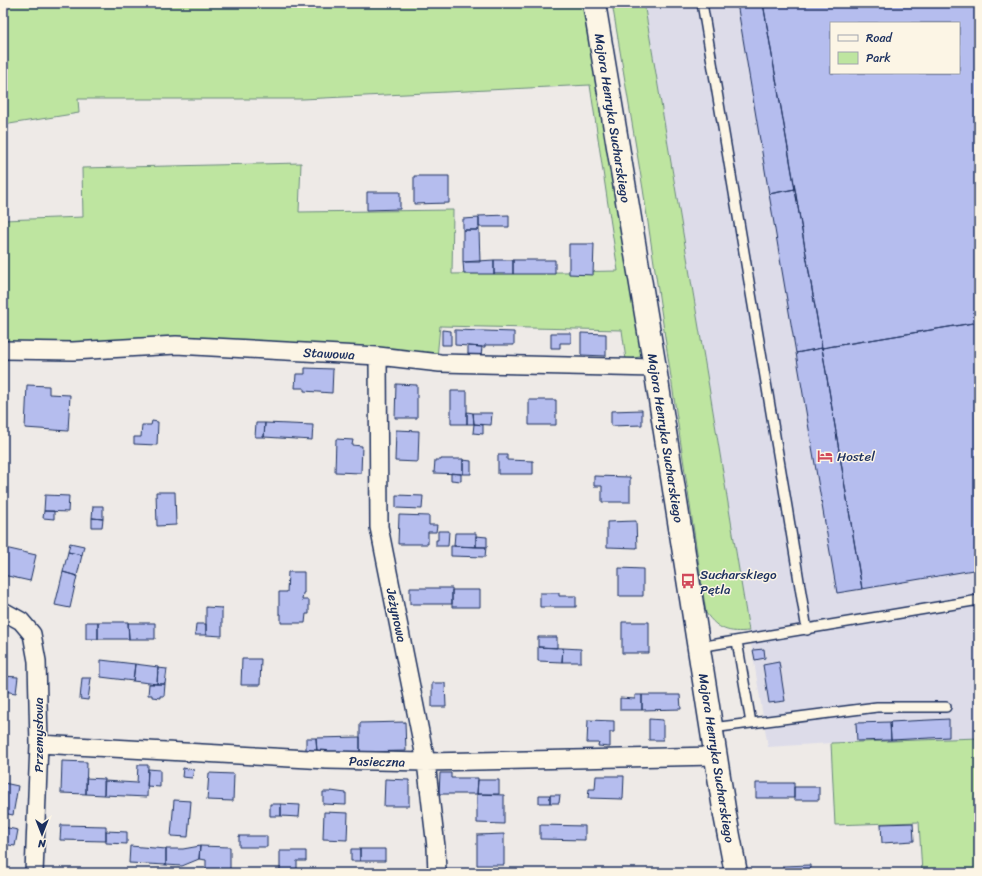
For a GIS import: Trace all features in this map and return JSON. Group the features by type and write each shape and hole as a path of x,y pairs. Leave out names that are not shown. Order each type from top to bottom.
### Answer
{"street":[{"name":"Majora Henryka Sucharskiego","path":"594,3 655,368 716,756 736,873"},
{"name":"Stawowa","path":"3,350 73,351 176,345 378,356 440,363 655,368"},
{"name":"Jeżynowa","path":"378,356 379,527 426,762 436,847 437,873"},
{"name":"Przemysłowa","path":"3,611 21,622 32,634 37,661 39,744 34,873"},
{"name":"Pasieczna","path":"39,744 327,760 426,762 716,756"}],"lane":[{"path":"702,3 807,630"},
{"path":"699,647 979,600"},
{"path":"738,641 751,723"},
{"path":"712,728 878,707 946,707"}],"shaded area":[{"path":"644,3 979,3 979,738 831,743 768,747"}],"green space":[{"path":"3,3 585,3 643,356 626,360 622,330 440,326 437,358 3,346 3,220 83,217 82,168 301,163 299,212 453,210 452,274 618,271 590,85 303,99 78,99 79,113 3,125"},
{"path":"612,3 644,3 749,631 730,631 724,629 710,619 706,613 643,189"},
{"path":"979,738 979,873 922,873 919,822 835,825 831,743"}],"building":[{"path":"737,3 763,3 795,189 769,194"},
{"path":"763,3 979,3 979,322 822,348"},
{"path":"414,176 449,176 449,203 414,204"},
{"path":"795,189 822,348 796,353 769,194"},
{"path":"367,192 400,192 400,209 367,210"},
{"path":"509,215 509,227 479,227 479,216"},
{"path":"479,218 479,230 463,230 463,219"},
{"path":"463,230 479,230 480,262 463,262"},
{"path":"569,244 594,244 593,275 569,274"},
{"path":"494,260 513,260 513,274 494,274"},
{"path":"494,260 494,274 464,274 463,262"},
{"path":"513,260 555,260 555,274 513,274"},
{"path":"979,322 979,569 862,589 822,348"},
{"path":"442,330 451,331 451,345 442,345"},
{"path":"455,330 514,332 514,345 485,345 485,347 482,347 455,345"},
{"path":"551,333 571,333 571,343 560,343 560,348 551,348"},
{"path":"581,333 606,334 606,356 581,355"},
{"path":"468,346 482,347 481,356 468,355"},
{"path":"822,348 862,589 837,593 796,353"},
{"path":"305,368 333,369 332,393 304,391 304,388 295,388 296,374 305,374"},
{"path":"396,384 417,385 417,418 395,418"},
{"path":"27,385 49,386 49,394 70,395 68,431 25,428"},
{"path":"451,391 467,391 467,424 451,424"},
{"path":"529,400 556,400 556,425 529,425"},
{"path":"642,410 642,425 611,426 611,411"},
{"path":"467,412 473,413 474,424 467,424"},
{"path":"473,413 492,413 491,425 474,424"},
{"path":"152,421 158,422 157,445 134,444 134,437 141,437 142,425 151,425"},
{"path":"256,423 265,423 264,437 255,437"},
{"path":"265,423 313,425 312,440 264,437"},
{"path":"474,424 483,425 483,434 473,433"},
{"path":"396,430 419,431 418,462 395,461"},
{"path":"336,439 353,440 352,445 362,446 361,473 335,472"},
{"path":"498,455 507,455 507,460 533,461 533,474 498,474"},
{"path":"463,459 463,474 434,473 435,460"},
{"path":"463,460 471,461 471,474 463,474"},
{"path":"451,473 461,474 461,481 451,480"},
{"path":"594,476 630,477 630,502 602,502 602,486 594,486"},
{"path":"156,492 175,492 176,525 157,526"},
{"path":"45,495 69,496 68,512 44,511"},
{"path":"396,495 423,496 422,509 396,508"},
{"path":"93,506 103,506 103,519 92,518"},
{"path":"44,511 54,511 54,519 43,518"},
{"path":"399,515 429,516 429,525 437,525 436,532 428,532 428,544 398,544"},
{"path":"92,518 103,519 102,527 92,527"},
{"path":"636,521 637,548 607,547 607,522"},
{"path":"438,531 449,531 448,546 436,546"},
{"path":"455,533 476,533 476,547 454,546"},
{"path":"476,536 487,537 487,547 476,547"},
{"path":"70,543 84,546 82,555 68,552"},
{"path":"451,546 486,547 485,557 451,556"},
{"path":"5,548 36,555 30,581 3,575"},
{"path":"68,552 82,555 77,576 63,572"},
{"path":"619,568 643,569 643,596 619,596"},
{"path":"63,572 77,576 70,608 55,605"},
{"path":"288,572 304,572 304,593 302,600 309,600 309,614 306,614 305,623 281,623 281,614 279,614 279,592 287,592"},
{"path":"410,588 452,588 452,604 410,604"},
{"path":"452,590 480,590 480,607 452,607"},
{"path":"540,593 559,593 559,596 576,596 576,607 540,607"},
{"path":"206,607 222,608 222,636 206,635"},
{"path":"86,622 98,622 98,639 86,639"},
{"path":"98,622 128,622 129,639 98,639"},
{"path":"622,622 649,622 649,653 622,653"},
{"path":"128,623 155,623 155,639 129,639"},
{"path":"196,624 206,624 206,635 195,635"},
{"path":"538,637 557,637 557,648 538,647"},
{"path":"538,647 563,648 562,662 538,661"},
{"path":"563,648 581,649 581,662 562,662"},
{"path":"764,649 765,658 755,660 753,650"},
{"path":"242,659 261,659 260,685 241,685"},
{"path":"101,660 135,664 133,681 101,677"},
{"path":"779,662 785,701 769,703 763,665"},
{"path":"135,664 158,667 157,684 133,681"},
{"path":"158,668 167,669 165,684 157,684"},
{"path":"3,676 18,677 16,693 3,691"},
{"path":"82,678 91,678 88,700 80,699"},
{"path":"432,683 445,683 446,707 432,707"},
{"path":"149,684 165,684 164,696 160,696 160,698 148,695"},
{"path":"635,695 642,695 642,710 620,710 620,698 635,699"},
{"path":"642,695 680,695 681,709 642,710"},
{"path":"649,719 663,720 663,740 649,740"},
{"path":"949,719 949,737 891,740 890,722"},
{"path":"588,720 614,721 614,732 610,732 610,747 598,746 599,743 587,743"},
{"path":"405,722 406,751 360,752 360,723"},
{"path":"890,722 891,740 857,741 856,723"},
{"path":"360,737 360,752 317,752 316,738"},
{"path":"306,738 316,738 317,752 306,752"},
{"path":"62,761 87,762 86,794 61,793"},
{"path":"138,765 148,765 147,797 104,795 104,781 137,783"},
{"path":"183,768 194,770 192,778 182,777"},
{"path":"148,769 160,770 160,787 147,786"},
{"path":"209,773 234,774 233,801 207,800"},
{"path":"440,773 451,773 451,778 478,778 477,794 439,794"},
{"path":"596,776 624,776 623,799 588,798 589,789 595,789"},
{"path":"86,778 105,779 104,795 86,794"},
{"path":"385,779 409,780 409,806 384,806"},
{"path":"478,780 499,780 499,794 477,794"},
{"path":"4,783 18,786 13,815 3,813"},
{"path":"756,783 794,783 794,798 756,798"},
{"path":"794,787 819,787 819,800 794,800"},
{"path":"331,791 346,793 346,805 323,804 323,792"},
{"path":"477,794 504,795 504,824 477,823"},
{"path":"539,795 550,795 550,803 539,803"},
{"path":"550,795 560,795 559,803 550,803"},
{"path":"174,800 191,801 188,837 171,836"},
{"path":"270,804 281,804 281,816 270,816"},
{"path":"281,804 300,805 299,817 281,816"},
{"path":"324,812 348,813 347,840 323,839"},
{"path":"913,823 914,841 882,843 881,824"},
{"path":"61,825 106,826 106,841 60,840"},
{"path":"540,825 585,826 585,840 540,839"},
{"path":"3,827 18,830 15,846 3,844"},
{"path":"106,831 127,832 127,844 106,843"},
{"path":"504,834 504,865 477,865 477,835"},
{"path":"239,836 267,836 267,847 239,847"},
{"path":"130,846 166,849 166,865 129,863"},
{"path":"200,846 230,847 230,873 198,873 198,871 206,871 206,860 199,859"},
{"path":"200,846 199,859 182,866 166,865 166,849 183,849"},
{"path":"351,849 360,849 360,861 351,861"},
{"path":"360,849 385,849 385,861 360,861"},
{"path":"280,851 306,851 306,861 297,861 297,873 280,873"},
{"path":"810,865 810,873 783,873 783,866"},
{"path":"416,872 416,873 369,873"}],"place":[{"name":"Hostel","path":"825,456"},
{"name":"Sucharskiego Pętla","path":"688,581"}]}
